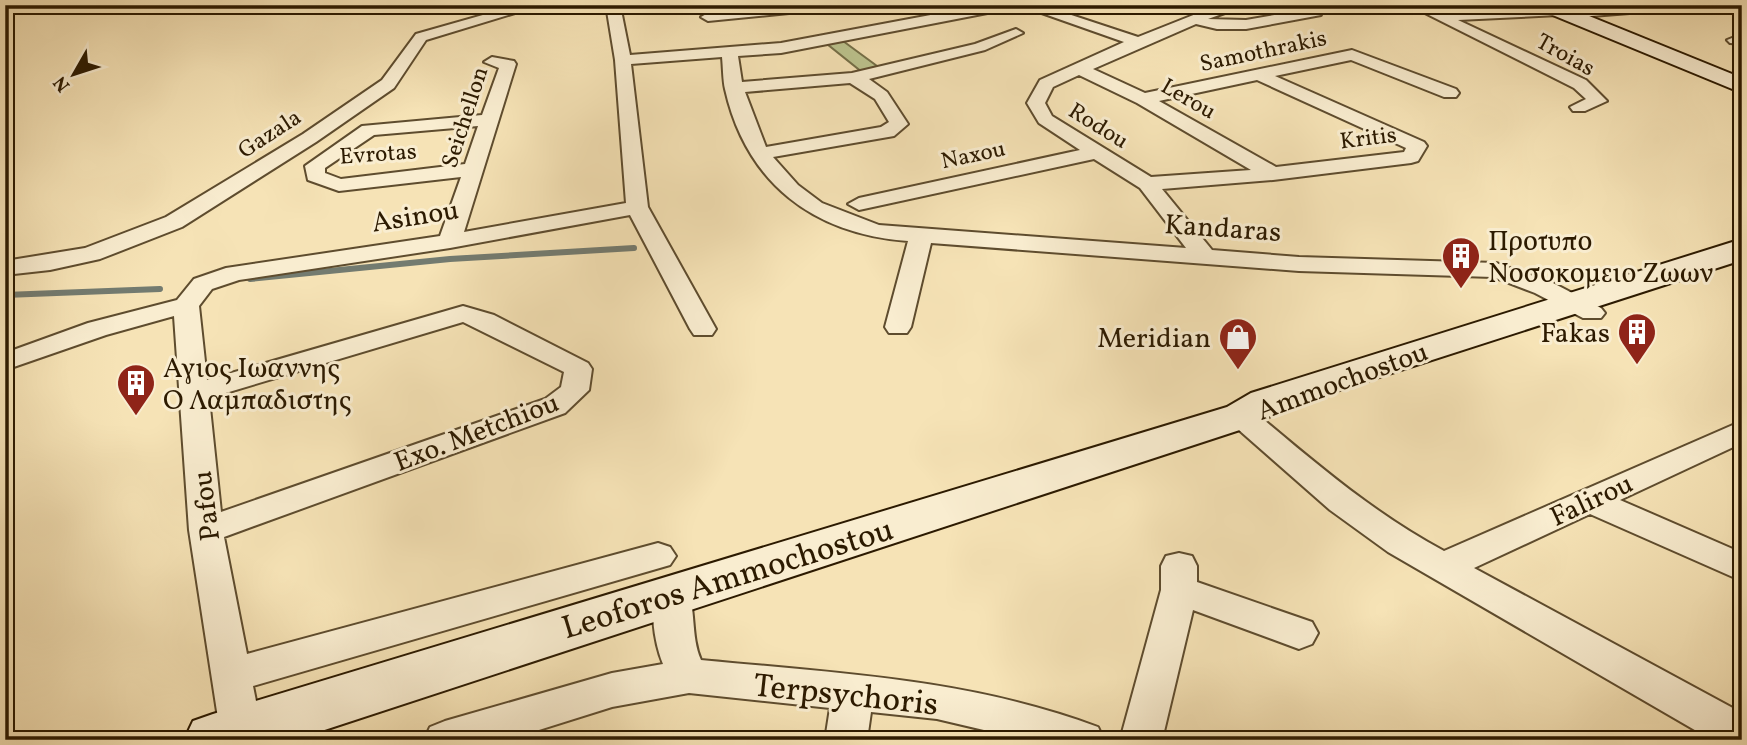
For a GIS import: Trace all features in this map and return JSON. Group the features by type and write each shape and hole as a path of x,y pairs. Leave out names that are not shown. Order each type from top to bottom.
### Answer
{"main road":[{"path":"1561,9 1742,80"},
{"path":"1561,9 1742,86"},
{"name":"Ammochostou","path":"1241,416 1281,414 1351,394 1742,250"},
{"name":"Ammochostou","path":"1582,307 1742,265"},
{"name":"Leoforos Ammochostou","path":"227,735 665,575 1241,416"}],"street":[{"name":"Gazala","path":"5,268 84,257 141,239 193,210 369,97 402,71 412,44 421,37 534,5"},
{"path":"613,5 623,60 637,207 703,329"},
{"path":"623,60 781,48 1008,5"},
{"path":"1026,5 1138,42"},
{"name":"Rodou","path":"1194,21 1224,26 1251,24 1316,12 1316,8 1311,5"},
{"name":"Troias","path":"1416,5 1580,84 1598,101 1579,107"},
{"path":"1440,16 1681,5"},
{"name":"Rodou","path":"1205,257 1147,184 1045,119 1036,103 1046,84 1138,42 1231,6"},
{"path":"708,17 795,14 827,39"},
{"path":"733,88 852,78 980,47 1016,33"},
{"name":"Kandaras","path":"729,52 733,88 743,125 759,154 797,197 842,223 877,232 921,236 1299,264 1496,270 1521,278 1582,307"},
{"name":"Samothrakis","path":"1143,99 1353,55 1450,93"},
{"name":"Seichellon","path":"450,241 508,64 492,62"},
{"name":"Lerou","path":"1080,69 1143,99 1273,174"},
{"name":"Kritis","path":"1147,184 1273,174 1411,157 1417,146 1259,75"},
{"path":"759,154 887,132 899,124 886,98 870,84 852,78"},
{"name":"Evrotas","path":"473,169 339,185 315,176 315,166 369,130 489,120"},
{"name":"Naxou","path":"859,204 1097,152"},
{"name":"Asinou","path":"5,362 194,295 235,273 450,241 637,207"},
{"path":"898,327 921,236"},
{"name":"Pafou","path":"194,295 193,393 206,530 232,675 227,735"},
{"name":"Exo. Metchiou","path":"193,393 463,314 485,321 578,369 575,390 555,406 206,530"},
{"path":"1241,416 1342,502 1441,568 1742,735"},
{"name":"Falirou","path":"1441,568 1738,436"},
{"path":"1590,500 1742,568"},
{"path":"232,675 665,575 676,653 689,676"},
{"path":"1141,740 1179,578 1299,633"},
{"name":"Terpsychoris","path":"445,740 612,690 689,676 937,701 1032,723 1083,740"},
{"path":"846,740 853,691"}],"green space":[{"path":"843,41 877,66 862,72 827,44"}],"waterway":[{"path":"250,279 450,259 634,248"},
{"path":"5,295 160,289"}],"place":[{"name":"Προτυπο Νοσοκομειο Ζωων","path":"1461,290"},
{"name":"Fakas","path":"1637,366"},
{"name":"Meridian","path":"1238,371"},
{"name":"Αγιος Ιωαννης Ο Λαμπαδιστης","path":"136,417"}]}
